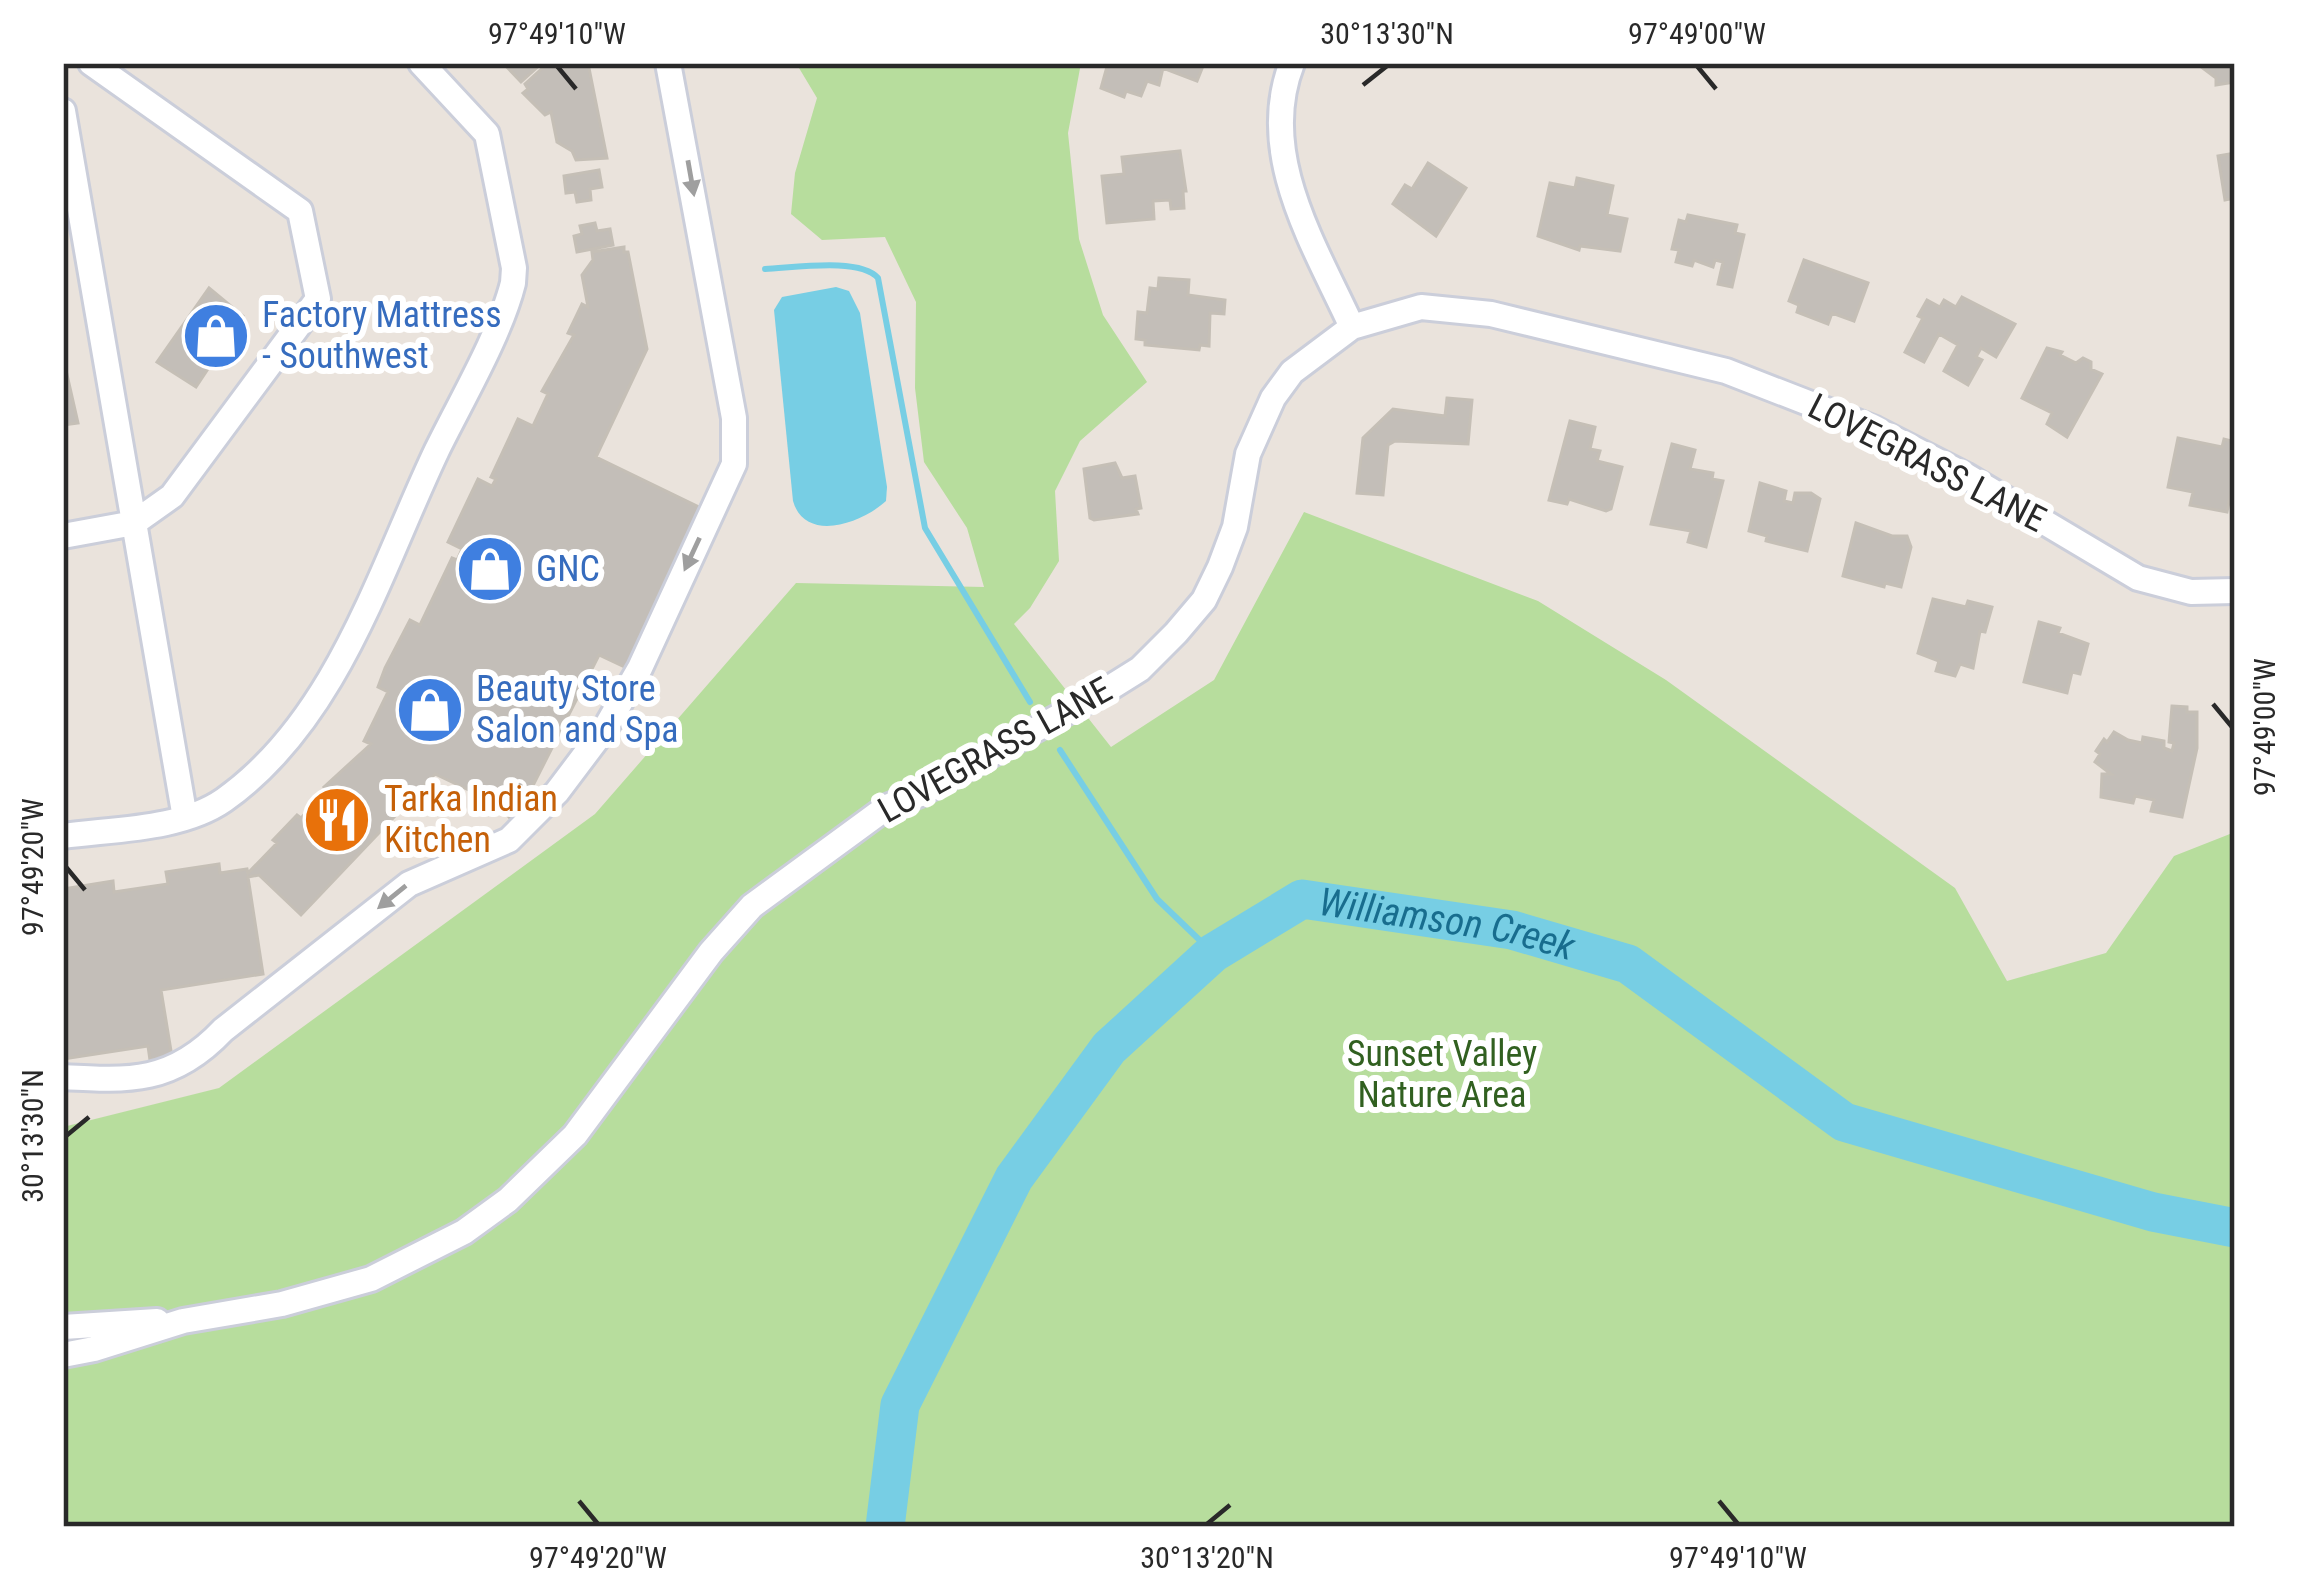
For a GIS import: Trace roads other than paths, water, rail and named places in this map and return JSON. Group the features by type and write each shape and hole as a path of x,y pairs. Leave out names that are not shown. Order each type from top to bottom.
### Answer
{"street":[{"path":"63,536 134,523 172,496 318,298 301,212 91,63"},
{"path":"63,836 185,818 222,802 273,754 318,700 356,628 509,297 514,268 487,134 422,63"},
{"path":"63,1077 131,1081 179,1064 207,1047 409,884 509,840 557,792 606,727 640,668 734,464 736,439 668,63"},
{"path":"1292,63 1280,107 1279,144 1286,172 1352,327"},
{"path":"63,111 185,818"},
{"name":"LOVEGRASS LANE","path":"63,1355 184,1321 282,1304 371,1279 464,1232 508,1200 575,1135 711,952 752,906 887,807 1066,716 1140,668 1204,600 1235,527 1248,454 1273,398 1292,372 1352,327 1421,307 1491,314 1726,370 1893,438 2138,578 2191,592 2235,591"},
{"name":"LOVEGRASS LANE","path":"63,1328 184,1321"}],"water":[{"path":"836,287 849,291 860,313 887,487 886,501 863,517 821,526 799,514 793,501 774,310 782,297"}],"waterway":[{"path":"765,269 842,266 878,278 925,528 1030,702"},
{"path":"1060,750 1157,899 1213,953"},
{"name":"Williamson Creek","path":"885,1527 900,1405 1014,1178 1109,1048 1213,953 1302,899 1512,930 1628,964 1844,1122 2153,1212 2235,1228"}],"place":[{"name":"Factory Mattress - Southwest","path":"216,336"},
{"name":"GNC","path":"490,569"},
{"name":"Beauty Store Salon and Spa","path":"430,710"},
{"name":"Tarka Indian Kitchen","path":"337,820"}],"park label":[{"name":"Sunset Valley Nature Area","path":"1442,1074"}]}
